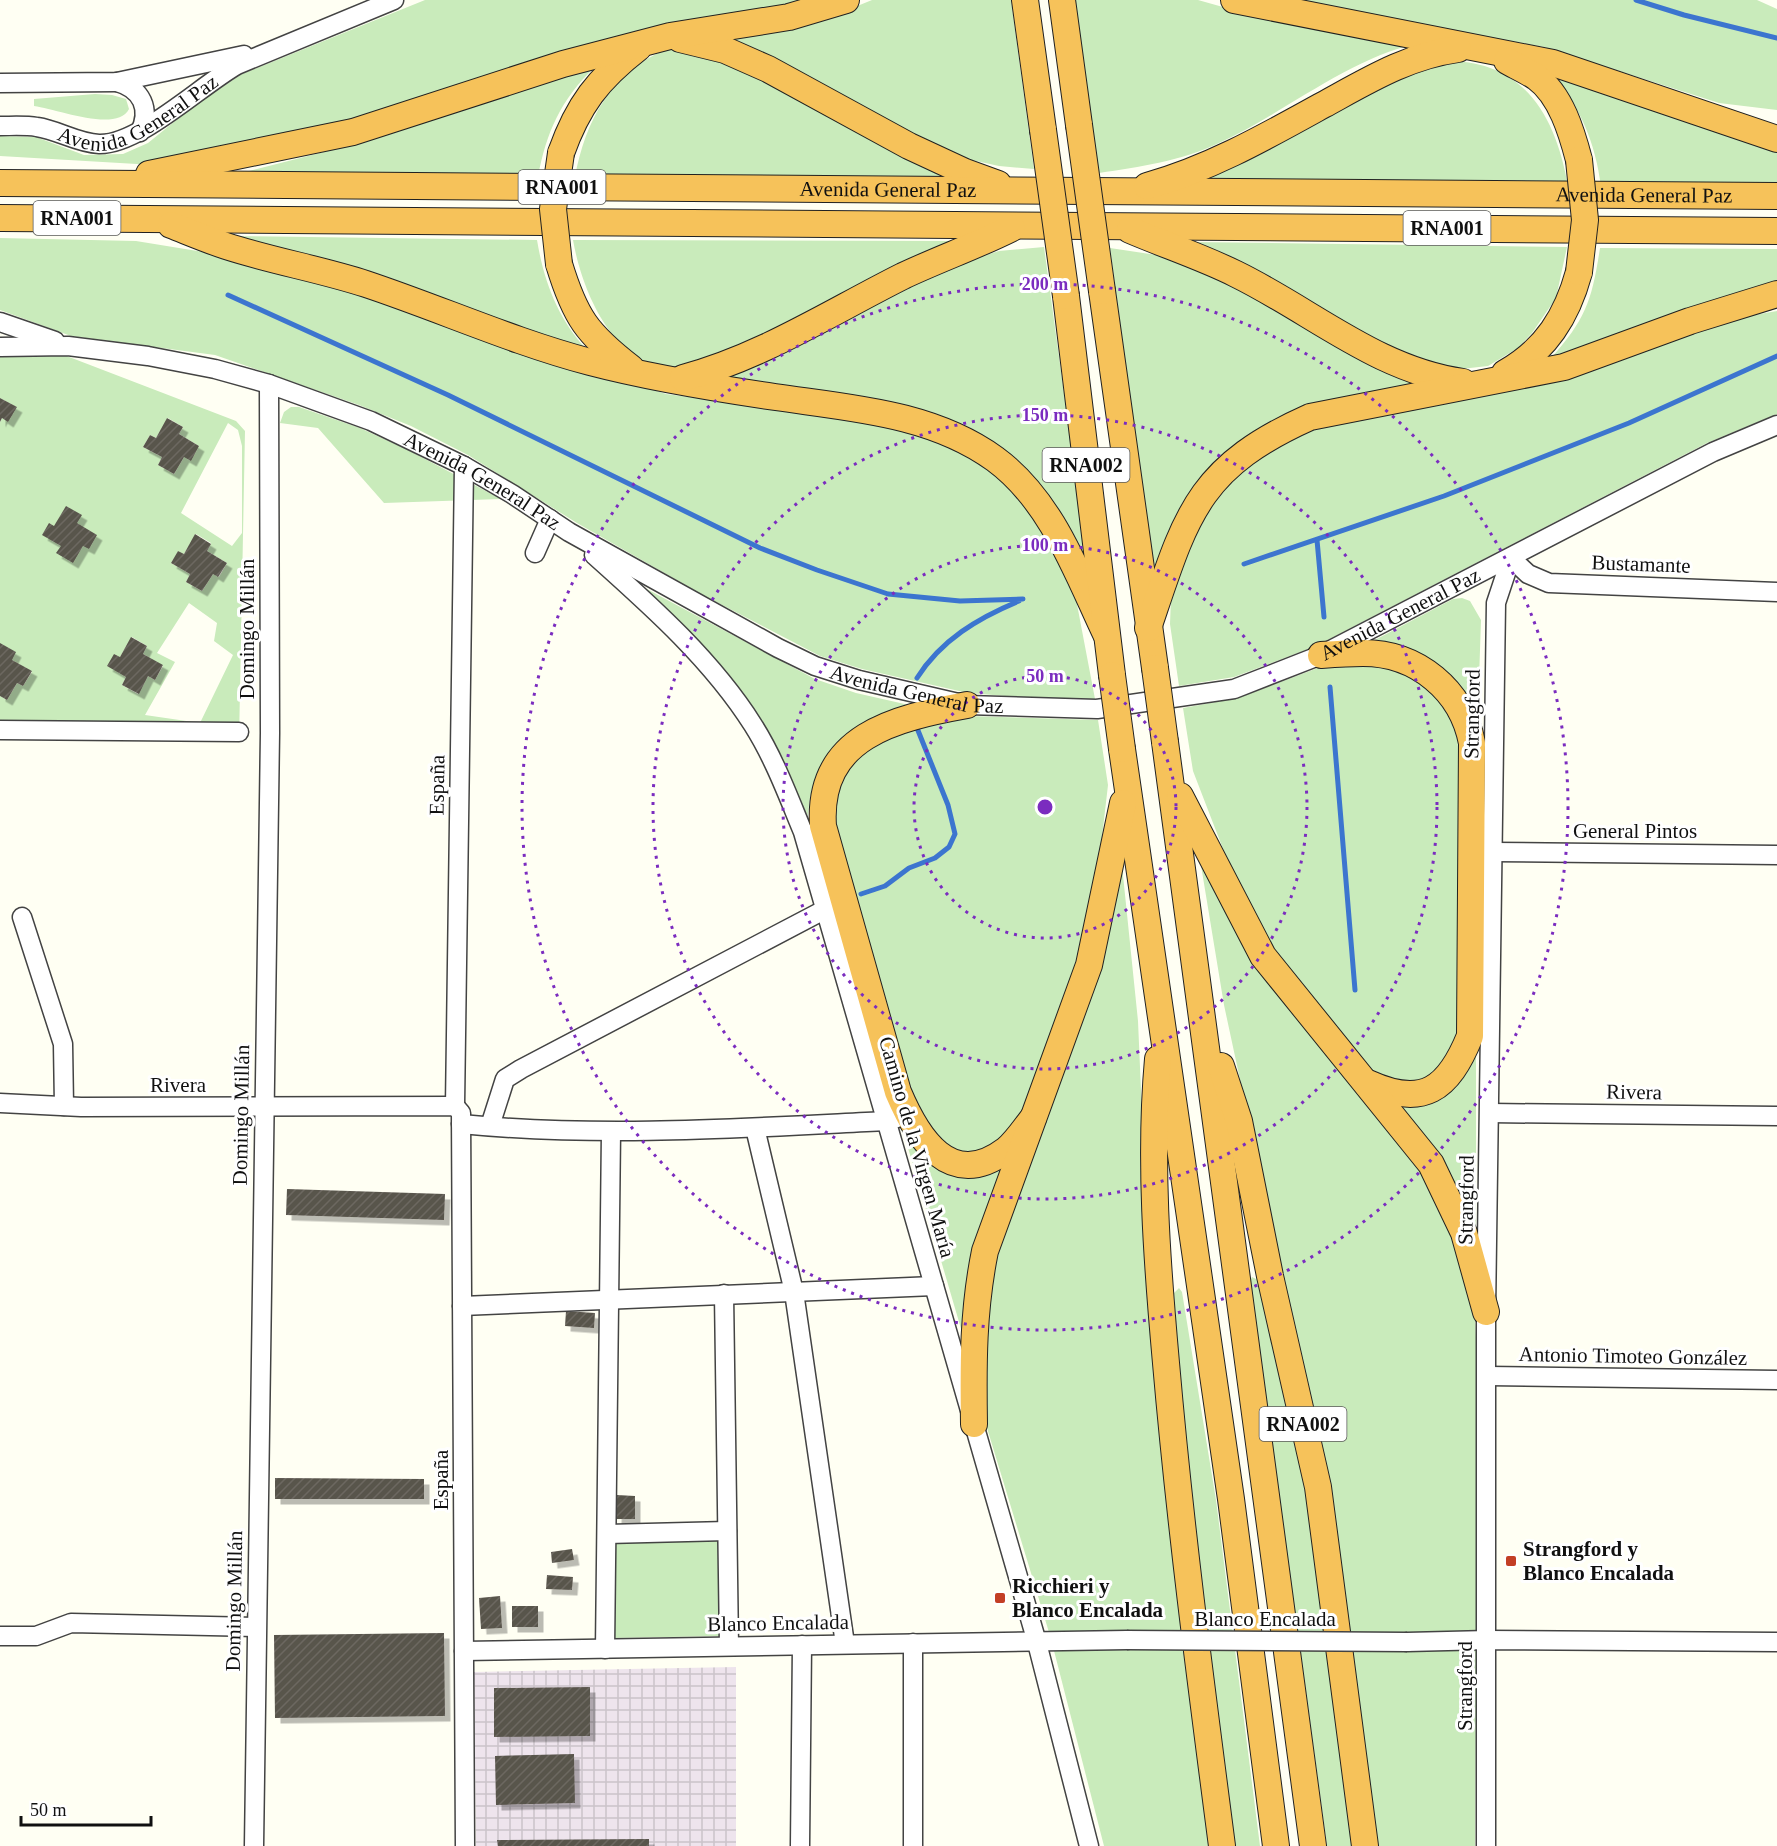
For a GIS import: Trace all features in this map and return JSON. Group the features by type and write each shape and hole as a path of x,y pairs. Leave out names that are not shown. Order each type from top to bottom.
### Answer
{"highway":[{"path":"105,184 353,132 563,64 669,36 789,17 846,0"},
{"name":"RNA002","path":"1025,0 1066,296 1106,634 1232,1510 1276,1846"},
{"name":"RNA002","path":"1062,0 1170,775 1313,1846"},
{"path":"1234,0 1553,63 1722,118 1777,139"},
{"path":"669,36 724,50 768,69 909,146 965,172 1018,191"},
{"path":"638,373 598,343 578,316 559,264 554,209 561,153 571,124 590,91 615,65 645,43"},
{"path":"1117,225 1236,274 1379,357 1407,369 1445,379 1485,382 1526,362 1562,320 1572,298 1579,272 1585,220 1579,160 1571,131 1558,105 1538,79 1479,48 1434,52 1406,61 1268,135 1192,171 1124,192"},
{"path":"1722,118 1777,123"},
{"name":"Avenida General Paz","path":"0,183 1777,196"},
{"name":"Avenida General Paz","path":"0,218 1777,231"},
{"path":"155,219 227,246 364,284 587,361 671,381 883,413 926,424 964,439 996,460 1019,480 1043,510 1063,543 1106,634"},
{"path":"671,381 720,368 763,350 904,276 1018,225"},
{"path":"1148,628 1180,533 1198,502 1215,479 1239,456 1272,435 1310,417 1564,367 1777,294"},
{"path":"1733,308 1777,303"},
{"path":"1321,655 1365,653 1400,659 1426,671 1451,692 1465,714 1482,728 1472,742 1480,1040 1444,1080 1427,1092 1410,1096 1392,1094 1365,1082"},
{"path":"967,705 921,714 868,734 849,748 835,764 825,785 821,810 829,849 898,1092 897,1118 929,1148 946,1160 964,1164 986,1162 1007,1149 1033,1119"},
{"path":"1170,775 1263,956 1418,1146 1442,1184 1468,1242 1486,1312"},
{"path":"974,1424 973,1338 977,1294 985,1251 1089,965 1127,782"},
{"name":"RNA002","path":"1202,1011 1239,1121 1270,1276 1318,1487 1365,1846"},
{"name":"RNA002","path":"1161,1016 1153,1107 1160,1298 1178,1506 1222,1846"}],"street":[{"name":"Avenida General Paz","path":"0,126 38,127 83,142 102,144 122,141 140,132 213,79 269,50 394,0"},
{"name":"Avenida General Paz","path":"0,83 117,82 269,50"},
{"path":"117,82 137,91 143,100 145,122 140,132"},
{"name":"Avenida General Paz","path":"0,322 68,346"},
{"name":"Avenida General Paz","path":"0,347 68,346 148,356 215,369 269,384 371,421 464,466 568,532 767,643 815,666 859,680 967,705 1096,709 1234,689 1321,655 1713,452 1777,425"},
{"name":"Domingo Millán","path":"254,1846 270,733 269,384"},
{"name":"España","path":"464,466 459,1114 465,1846"},
{"path":"536,553 549,519"},
{"name":"Camino de la Virgen María","path":"568,532 638,594 719,677 753,725 785,786 796,814 824,910 897,1118 934,1286 1036,1640 1089,1846"},
{"name":"Bustamante","path":"1512,558 1528,574 1549,583 1777,592"},
{"name":"Strangford","path":"1486,1846 1488,1376 1486,1312 1490,1113 1480,1040 1492,852 1482,728 1496,603 1512,558"},
{"path":"0,730 239,732"},
{"path":"796,814 821,810"},
{"name":"General Pintos","path":"1492,852 1777,855"},
{"path":"490,1126 505,1079 824,910"},
{"path":"22,917 63,1044 64,1106"},
{"name":"Rivera","path":"0,1103 64,1106 264,1107 459,1114 490,1126 611,1132 755,1128 897,1118"},
{"name":"Rivera","path":"1490,1113 1777,1116"},
{"path":"755,1128 794,1292 845,1644"},
{"path":"605,1649 611,1132"},
{"path":"462,1306 934,1286"},
{"path":"724,1294 729,1646"},
{"name":"Antonio Timoteo González","path":"1488,1376 1777,1380"},
{"path":"607,1534 727,1532"},
{"path":"0,1636 36,1636 71,1623 256,1626"},
{"name":"Blanco Encalada","path":"464,1652 1036,1640 1777,1642"},
{"path":"913,1642 913,1846"},
{"path":"800,1846 802,1645"}],"shaded area":[{"path":"736,1667 736,1846 476,1846 474,1672"}],"green space":[{"path":"425,0 817,0 347,124 154,165 0,156 0,136 36,137 84,155 123,154 148,143 196,104 242,74"},
{"path":"872,0 1011,0 1034,169 999,166 958,157 716,39 828,18"},
{"path":"1075,0 1198,0 1269,20 1416,44 1367,61 1243,131 1205,149 1160,162 1099,173"},
{"path":"1283,0 1757,0 1777,9 1777,110 1719,103 1544,47"},
{"path":"665,50 680,50 721,58 962,178 575,177 594,118 615,85 630,71"},
{"path":"1451,61 1477,64 1500,72 1534,99 1555,138 1568,186 1192,181 1387,80"},
{"path":"594,68 572,92 557,118 545,146 538,177 233,175 355,144"},
{"path":"1553,75 1777,148 1777,187 1601,186 1591,141 1579,113"},
{"path":"95,94 126,99 129,109 122,116 100,119 34,106 34,99"},
{"path":"231,236 537,240 548,285 560,313 587,350"},
{"path":"0,238 136,241 222,255 298,274 666,394 876,422 922,434 986,465 1037,516 1076,599 1095,699 1043,699 968,693 862,669 820,656 701,594 577,523 468,455 411,426 359,405 215,355 71,336 0,310"},
{"path":"573,240 960,241 776,333 700,361 682,366 663,367 644,361 627,350 613,335 591,298"},
{"path":"1191,242 1567,247 1556,298 1532,333 1518,348 1488,366 1452,370 1393,352"},
{"path":"1044,247 1090,583 993,447 717,379 956,264 999,251"},
{"path":"1110,248 1163,256 1186,263 1427,384 1316,406 1188,497 1170,528 1154,574"},
{"path":"1600,248 1777,249 1777,283 1551,358 1572,332 1586,308 1594,282"},
{"path":"1777,311 1777,414 1707,443 1316,646 1234,677 1179,686 1170,624 1171,597 1182,556 1225,482 1301,430 1737,318"},
{"path":"64,355 236,421 245,431 239,742 0,736 0,696 7,700 17,683 23,686 32,672 12,660 0,644 0,422 2,418 8,421 16,407 0,398 0,357","holes":["168,418 183,427 179,434 199,446 184,457 174,474 158,465 162,457 143,447 150,435 156,438","228,423 238,430 242,446 242,533 232,546 181,513","196,534 211,543 207,551 227,563 219,577 213,574 202,591 186,582 190,574 171,563 178,552 184,554","189,603 217,623 214,641 233,655 200,723 145,715 175,662 157,653","132,637 147,646 143,654 163,666 155,680 148,676 138,694 122,685 126,677 120,657"]},
{"path":"291,407 299,407 360,428 408,450 501,499 384,503 318,428 280,423 284,412"},
{"path":"643,587 815,679 856,693 909,705 853,732 827,757 817,773 808,816 762,721 727,672"},
{"path":"1462,598 1470,601 1481,620 1478,710 1455,682 1433,663 1407,651 1371,642 1453,599"},
{"path":"1362,663 1402,669 1441,698 1462,743 1460,1033 1435,1075 1414,1084 1375,1074 1357,1056 1270,949 1245,906 1193,771 1183,708 1238,698 1323,666"},
{"path":"966,716 1098,720 1108,785 1093,915 1080,963 1024,1115 1001,1141 982,1154 961,1155 944,1146 916,1113 832,826 832,804 842,771 877,738"},
{"path":"1196,835 1423,1168 1447,1211 1475,1315 1478,1383 1475,1846 1376,1846 1282,1275 1224,1005"},
{"path":"1120,846 1138,1021 1150,1298 1212,1846 1104,1846 1051,1639 984,1418 984,1296"},
{"path":"1476,1053 1476,1237 1394,1106 1423,1101 1444,1094 1461,1079"},
{"path":"901,1124 934,1165 945,1171 958,1175 972,1175 1009,1164 964,1339"},
{"path":"1252,1277 1258,1280 1306,1487 1354,1846 1327,1846 1250,1281"},
{"path":"1179,1288 1182,1292 1216,1500 1260,1846 1233,1846 1189,1504 1174,1293"},
{"path":"721,1538 723,1636 612,1638 611,1540"}],"building":[{"path":"0,398 17,407 8,422 2,418 0,422"},
{"path":"167,418 183,427 179,434 199,446 191,461 184,457 174,474 158,465 162,457 143,447 150,435 156,438"},
{"path":"66,506 82,515 77,523 97,535 89,549 83,546 73,563 56,553 61,546 42,535 49,523 54,526"},
{"path":"195,534 211,544 207,551 227,563 218,577 213,574 202,591 186,582 190,574 171,563 178,551 184,554"},
{"path":"131,637 147,646 143,654 163,665 155,680 148,676 139,694 122,685 126,677 107,666 114,654 120,657"},
{"path":"0,643 16,652 12,660 32,671 23,686 17,683 7,700 0,696"},
{"path":"287,1189 445,1194 444,1220 286,1215"},
{"path":"566,1311 595,1313 594,1328 565,1326"},
{"path":"275,1478 424,1479 424,1499 275,1499"},
{"path":"617,1495 635,1496 635,1519 616,1519"},
{"path":"572,1549 574,1560 552,1563 551,1552"},
{"path":"547,1575 573,1577 572,1590 546,1589"},
{"path":"500,1596 502,1628 481,1629 479,1598"},
{"path":"512,1606 538,1606 538,1627 512,1627"},
{"path":"444,1633 445,1716 275,1718 274,1635"},
{"path":"590,1687 590,1736 494,1737 494,1688"},
{"path":"574,1754 575,1803 496,1805 495,1756"},
{"path":"649,1839 649,1846 498,1846 497,1840"}],"waterway":[{"path":"1636,0 1684,15 1777,38"},
{"path":"228,295 448,395 760,548 817,570 888,594 960,601 1023,599"},
{"path":"1244,564 1444,496 1629,423 1777,356"},
{"path":"1317,540 1324,617"},
{"path":"917,678 937,652 949,641 975,623 1019,601"},
{"path":"1330,687 1355,990"},
{"path":"861,894 885,886 909,868 935,858 949,847 955,834 948,805 917,728"}],"place":[{"name":"Strangford y Blanco Encalada","path":"1511,1561"},
{"name":"Ricchieri y Blanco Encalada","path":"1000,1598"}]}
